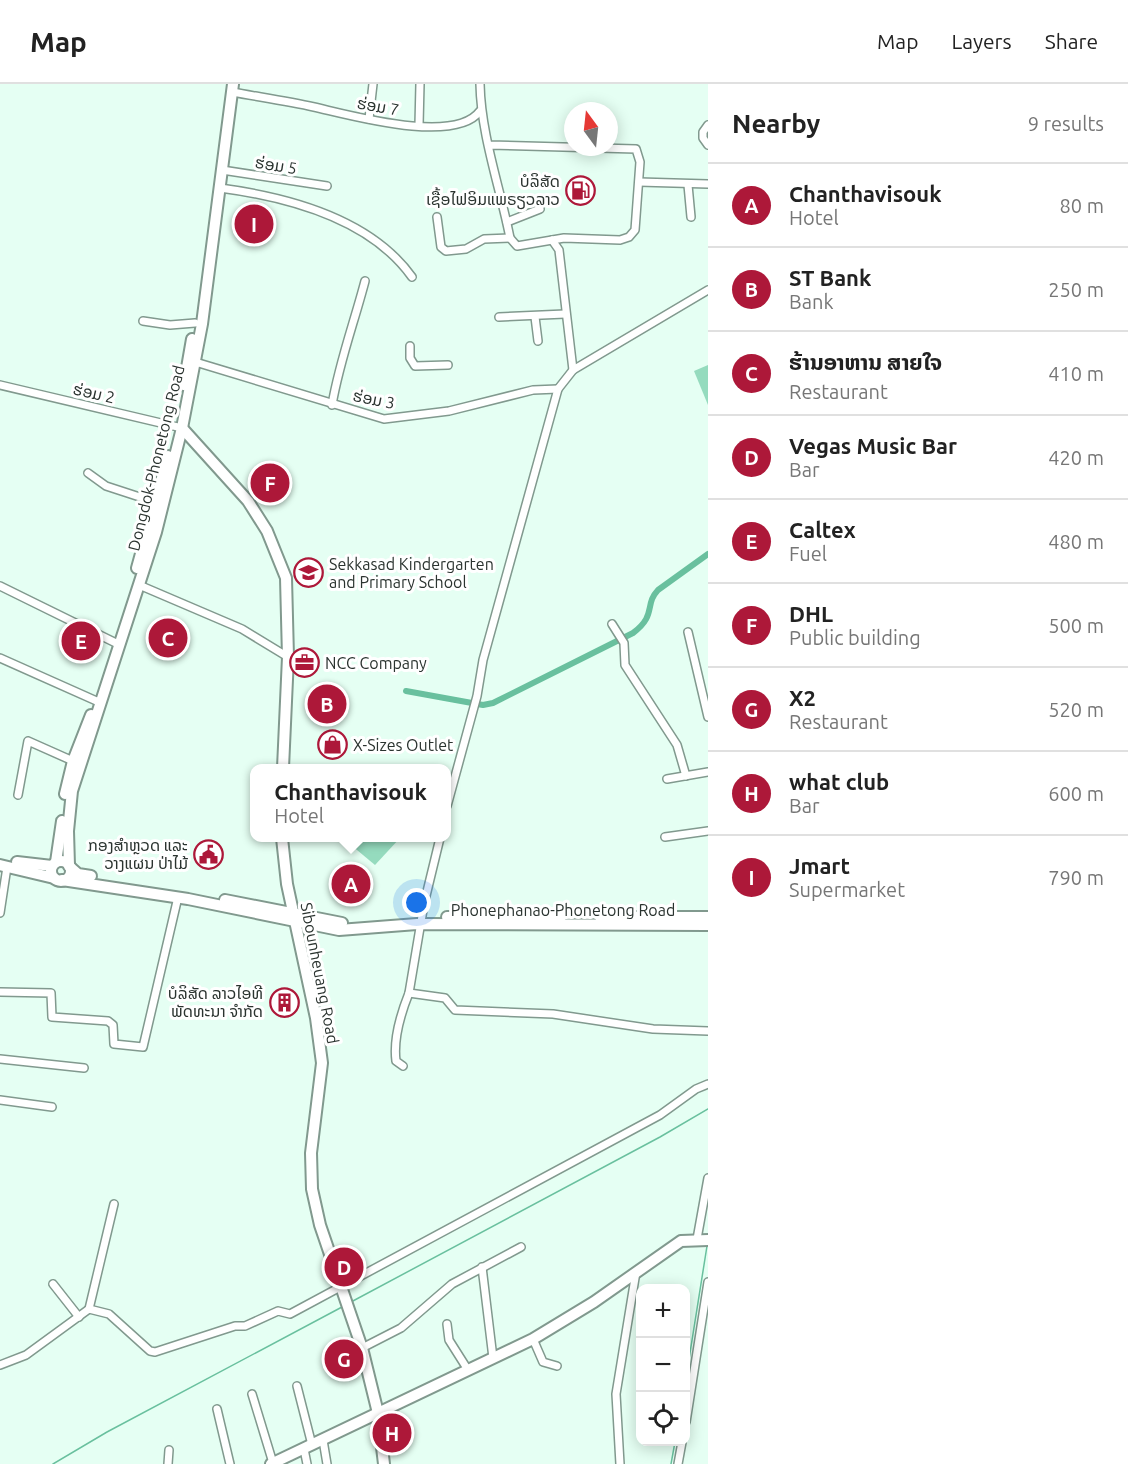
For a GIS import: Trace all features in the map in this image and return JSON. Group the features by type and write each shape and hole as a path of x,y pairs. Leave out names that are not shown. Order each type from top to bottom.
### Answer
{"main road":[{"name":"Dongdok-Phonetong Road","path":"117,643 139,585 164,503 192,361 220,188 230,87"},
{"name":"Dongdok-Phonetong Road","path":"192,361 195,323 230,87"},
{"name":"Dongdok-Phonetong Road","path":"65,829 72,791 117,643 178,427"},
{"path":"178,427 248,501 267,531 286,578 288,657 283,764"},
{"name":"Dongdok-Phonetong Road","path":"65,829 63,801 72,761 99,702"},
{"path":"65,829 69,876 58,879 51,874 65,829"},
{"name":"Sibounheuang Road","path":"283,842 293,918 316,1018 322,1063 310,1153 311,1180 320,1225 362,1348 378,1413 384,1464"},
{"path":"2,864 54,864 63,861 69,867"},
{"name":"Phonephanao-Phonetong Road","path":"2,864 58,879 185,896"},
{"name":"Phonephanao-Phonetong Road","path":"69,867 82,874 293,918 339,930 423,921 708,917"},
{"name":"Phonephanao-Phonetong Road","path":"423,921 708,925"},
{"path":"272,1463 533,1339 681,1241 702,1239"}],"street":[{"path":"369,119 373,84"},
{"path":"419,125 420,84"},
{"path":"480,84 480,111 510,238 518,246 564,238 620,240 629,237 635,230 640,162 636,149 489,145"},
{"name":"ຮ່ອມ 7","path":"230,87 369,119 419,125 469,122 480,111"},
{"path":"708,125 703,132 703,138 708,145"},
{"name":"ຮ່ອມ 5","path":"222,170 327,186"},
{"path":"639,182 708,184"},
{"path":"688,184 691,217"},
{"path":"220,188 260,193 273,200 310,208 347,223 397,257 412,277"},
{"path":"507,222 540,209"},
{"path":"438,217 441,247 446,251 466,249 484,239 510,238"},
{"path":"552,240 559,250 573,370"},
{"path":"332,405 338,367 345,353 365,281"},
{"path":"451,791 477,696 483,660 558,389 573,370 708,290"},
{"path":"499,317 565,314"},
{"path":"534,317 538,341"},
{"path":"143,321 170,325 195,323"},
{"path":"410,346 411,362 415,366 448,365"},
{"name":"ຮ່ອມ 3","path":"192,361 332,405 392,420 449,411 520,393 558,389"},
{"name":"ຮ່ອມ 2","path":"0,385 178,427"},
{"path":"88,473 106,486 155,502"},
{"path":"139,585 242,629 288,657"},
{"path":"0,586 117,643"},
{"path":"612,624 624,643 625,666 676,745 686,776"},
{"path":"688,632 695,651 708,717"},
{"path":"0,658 99,702"},
{"path":"18,795 28,741 72,761"},
{"path":"667,779 708,772"},
{"path":"665,837 708,831"},
{"path":"403,1066 396,1061 394,1052 401,1013 410,993 439,842"},
{"path":"0,913 2,864"},
{"path":"0,992 51,993 52,1017 108,1021 113,1024 114,1044 143,1047 185,896"},
{"path":"410,993 445,998 455,1010 553,1014 653,1029 708,1030"},
{"path":"0,1059 84,1068"},
{"path":"89,1309 109,1314 150,1351 155,1352 235,1326 245,1326 275,1312 290,1314 650,1120 708,1084"},
{"path":"0,1100 52,1107"},
{"path":"702,1239 708,1178"},
{"path":"0,1365 26,1355 89,1309 114,1204"},
{"path":"362,1348 401,1328 438,1293 521,1247"},
{"path":"482,1267 493,1358"},
{"path":"620,1464 615,1394 636,1272"},
{"path":"690,1397 708,1282"},
{"path":"54,1284 79,1317"},
{"path":"447,1324 449,1340 468,1370"},
{"path":"533,1339 543,1362 557,1366"},
{"path":"297,1386 308,1447 307,1464"},
{"path":"252,1394 272,1463"},
{"path":"217,1409 230,1464"},
{"path":"323,1440 327,1464"},
{"path":"678,1464 681,1446"},
{"path":"168,1464 169,1450"}],"green space":[{"path":"708,365 708,405 694,371"},
{"path":"354,842 396,842 375,865 351,845"}],"waterway":[{"path":"406,691 483,705 493,703 633,633 645,621 658,590 708,554"},
{"path":"351,1302 660,1137 708,1109"},
{"path":"690,1353 707,1246"},
{"path":"53,1464 107,1432 342,1307"},
{"path":"671,1464 674,1446"}],"place":[{"name":"ບໍລິສັດ ເຊື້ອໄຟອິມແພຣຽວລາວ","path":"581,190"},
{"name":"Jmart","path":"254,224"},
{"name":"DHL","path":"270,483"},
{"name":"Sekkasad Kindergarten and Primary School","path":"308,573"},
{"name":"ຮ້ານອາຫານ ສາຍໃຈ","path":"168,638"},
{"name":"Caltex","path":"81,641"},
{"name":"NCC Company","path":"304,663"},
{"name":"ST Bank","path":"327,704"},
{"name":"X-Sizes Outlet","path":"332,745"},
{"name":"ກອງສໍາຫຼວດ ແລະ ວາງແຜນ ປ່າໄມ້","path":"209,854"},
{"name":"Chanthavisouk","path":"351,884"},
{"name":"ບໍລິສັດ ລາວໄອທີ ພັດທະນາ ຈຳກັດ","path":"284,1002"},
{"name":"Vegas Music Bar","path":"344,1267"},
{"name":"X2","path":"344,1359"},
{"name":"what club","path":"392,1433"}]}
